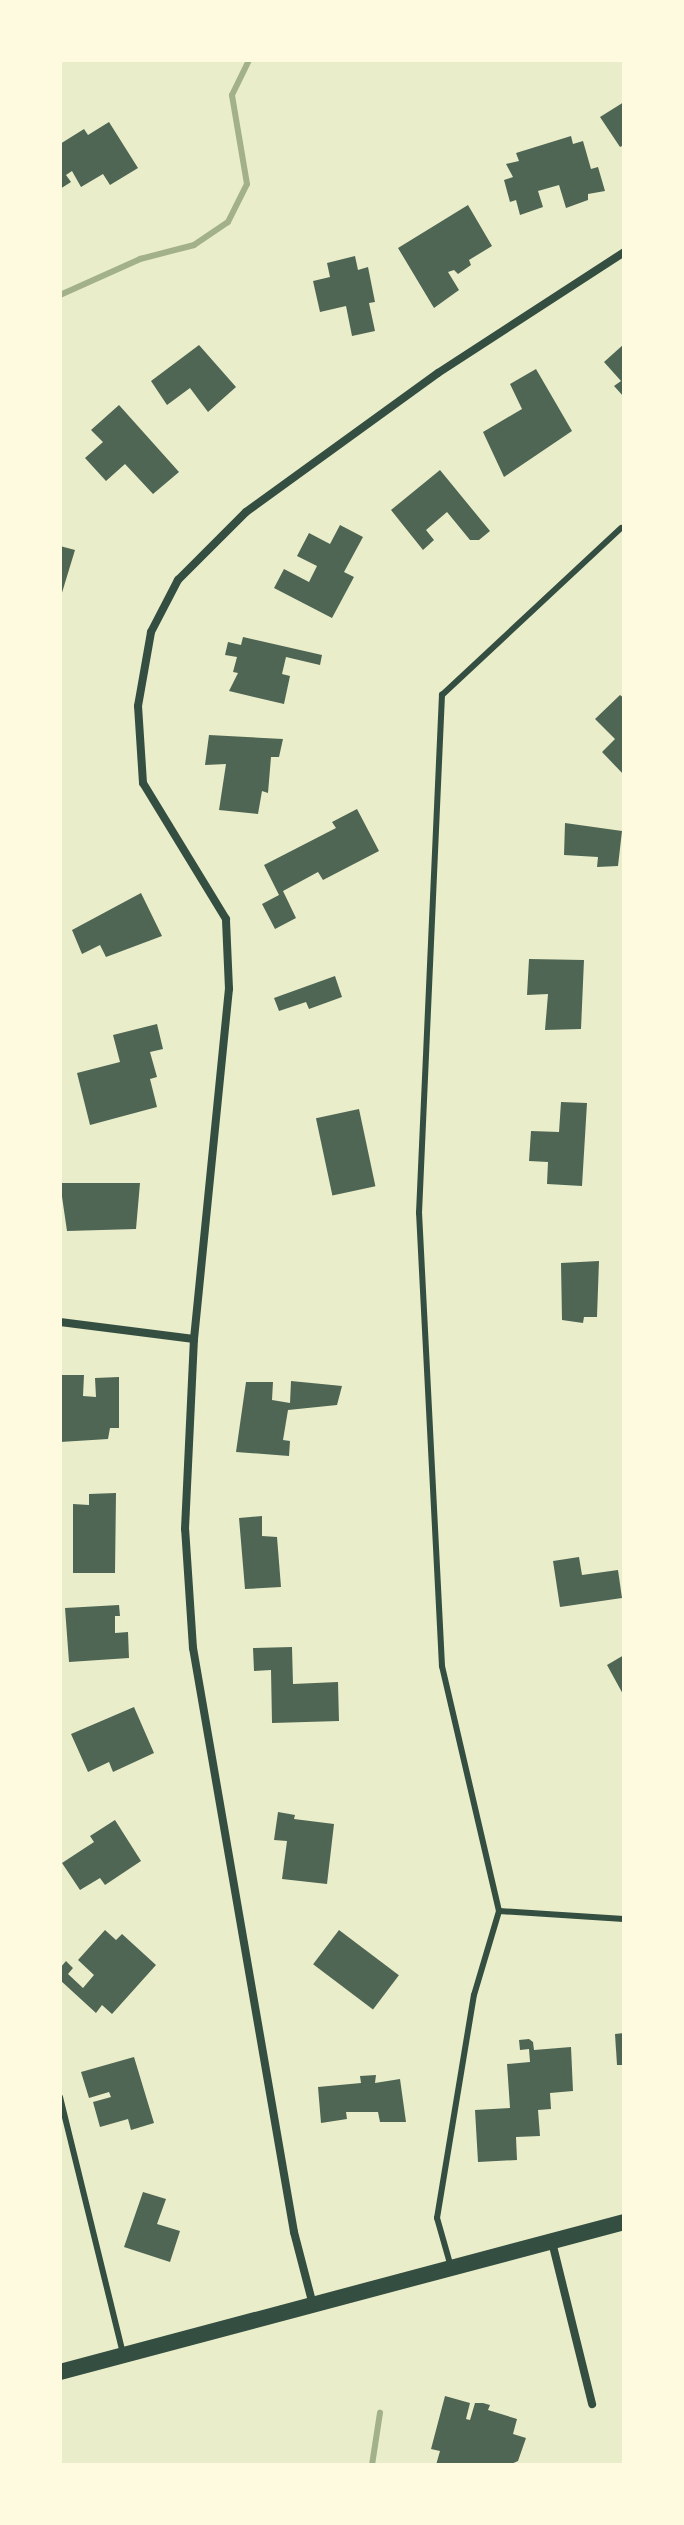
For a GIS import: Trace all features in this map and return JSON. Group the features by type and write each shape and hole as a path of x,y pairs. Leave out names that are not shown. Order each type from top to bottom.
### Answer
{"main road":[{"path":"60,2372 624,2222"}],"street":[{"path":"313,2305 294,2232 193,1648 185,1529 194,1339 229,989 226,919 143,783 138,706 151,632 178,580 246,512 438,373 624,253"},
{"path":"60,1322 194,1339"},
{"path":"552,2241 592,2404"}],"lane":[{"path":"451,2269 437,2218 474,1995 499,1911 442,1666 419,1213 442,695 621,528"},
{"path":"499,1911 624,1919"},
{"path":"60,2097 124,2357"}],"building":[{"path":"624,102 624,145 620,147 600,117"},
{"path":"109,122 138,168 110,185 103,174 81,187 72,171 66,175 71,182 60,189 60,144 84,129 88,135"},
{"path":"571,136 573,144 583,141 591,169 598,167 605,191 588,194 588,200 566,208 559,185 538,191 543,207 520,215 516,200 510,202 504,180 513,177 506,164 519,161 516,153"},
{"path":"468,205 492,246 469,260 471,265 458,274 454,270 448,272 459,290 434,308 398,248"},
{"path":"355,256 358,270 368,267 375,302 369,303 375,331 352,336 346,306 320,312 313,281 330,277 327,263"},
{"path":"624,344 624,397 614,386 621,381 604,362"},
{"path":"199,345 236,387 208,412 190,388 167,405 151,381"},
{"path":"536,369 572,431 504,477 483,432 522,409 510,384"},
{"path":"119,405 179,472 153,494 125,464 106,481 85,458 103,442 91,430"},
{"path":"440,470 490,531 479,540 470,540 447,512 426,530 434,540 423,550 391,510"},
{"path":"340,525 363,537 344,572 354,577 332,618 274,588 284,569 309,582 317,566 297,556 309,533 330,544"},
{"path":"60,546 75,550 61,596 60,596"},
{"path":"243,637 322,655 320,665 286,657 282,674 290,676 284,704 229,691 238,673 233,672 237,657 225,655 228,642 241,645"},
{"path":"620,695 624,698 624,775 602,752 615,739 595,719"},
{"path":"209,735 283,739 279,757 271,757 268,793 262,791 258,814 219,810 226,764 205,765"},
{"path":"357,809 379,851 323,880 318,872 283,891 296,918 275,929 262,904 279,895 264,865 336,828 332,822"},
{"path":"565,823 622,831 618,866 597,867 598,857 564,855"},
{"path":"141,893 162,936 106,957 100,945 82,954 72,930"},
{"path":"529,959 584,960 581,1029 545,1030 548,994 527,995"},
{"path":"335,976 342,997 309,1009 306,1002 279,1011 274,998"},
{"path":"157,1024 163,1049 150,1052 157,1077 150,1079 157,1107 90,1125 77,1073 120,1062 113,1035"},
{"path":"561,1102 587,1103 582,1186 547,1184 548,1162 529,1161 531,1131 559,1132"},
{"path":"359,1109 375,1186 332,1195 316,1118"},
{"path":"60,1183 140,1183 136,1229 67,1231"},
{"path":"599,1261 597,1317 584,1317 583,1323 562,1320 561,1263"},
{"path":"60,1375 84,1375 83,1396 96,1397 95,1378 119,1377 119,1428 110,1428 108,1439 60,1442"},
{"path":"291,1381 342,1386 337,1405 288,1410 283,1440 290,1441 289,1456 236,1452 246,1382 273,1382 272,1400 290,1403"},
{"path":"116,1493 115,1573 73,1573 73,1504 89,1505 89,1494"},
{"path":"262,1516 262,1536 277,1537 281,1587 245,1589 239,1518"},
{"path":"579,1557 582,1575 618,1570 622,1598 560,1607 553,1561"},
{"path":"119,1605 120,1616 115,1616 115,1633 128,1632 129,1658 69,1662 65,1608"},
{"path":"292,1647 293,1684 338,1682 339,1721 272,1723 271,1670 254,1671 253,1648"},
{"path":"624,1655 624,1696 607,1665"},
{"path":"134,1707 154,1753 113,1772 109,1762 88,1772 71,1734"},
{"path":"278,1812 295,1815 294,1819 334,1824 327,1884 282,1879 287,1841 274,1840"},
{"path":"115,1820 141,1861 105,1885 100,1878 80,1890 62,1863 94,1842 90,1836"},
{"path":"105,1930 116,1940 122,1934 156,1965 112,2014 102,2005 96,2013 60,1980 60,1968 66,1961 73,1968 68,1974 83,1988 94,1975 78,1960"},
{"path":"339,1930 399,1975 373,2009 313,1964"},
{"path":"624,2033 624,2065 617,2065 615,2034"},
{"path":"529,2039 533,2042 534,2050 571,2047 573,2091 550,2093 551,2109 538,2110 540,2136 516,2137 517,2160 478,2162 475,2110 510,2108 507,2064 530,2062 529,2049 520,2050 519,2040"},
{"path":"134,2057 154,2123 131,2130 128,2119 100,2127 93,2102 111,2097 109,2092 89,2098 81,2072"},
{"path":"376,2075 375,2083 400,2079 406,2122 380,2122 378,2112 346,2112 347,2119 321,2123 318,2087 361,2083 360,2076"},
{"path":"143,2192 166,2199 157,2224 180,2231 170,2262 124,2247"},
{"path":"445,2396 470,2403 466,2419 470,2420 475,2403 483,2403 490,2405 488,2410 517,2419 513,2434 526,2438 518,2461 509,2465 436,2465 440,2451 431,2449"}],"waterway":[{"path":"60,295 140,259 194,245 228,222 247,184 232,95 249,60"},
{"path":"372,2465 380,2413"}]}
